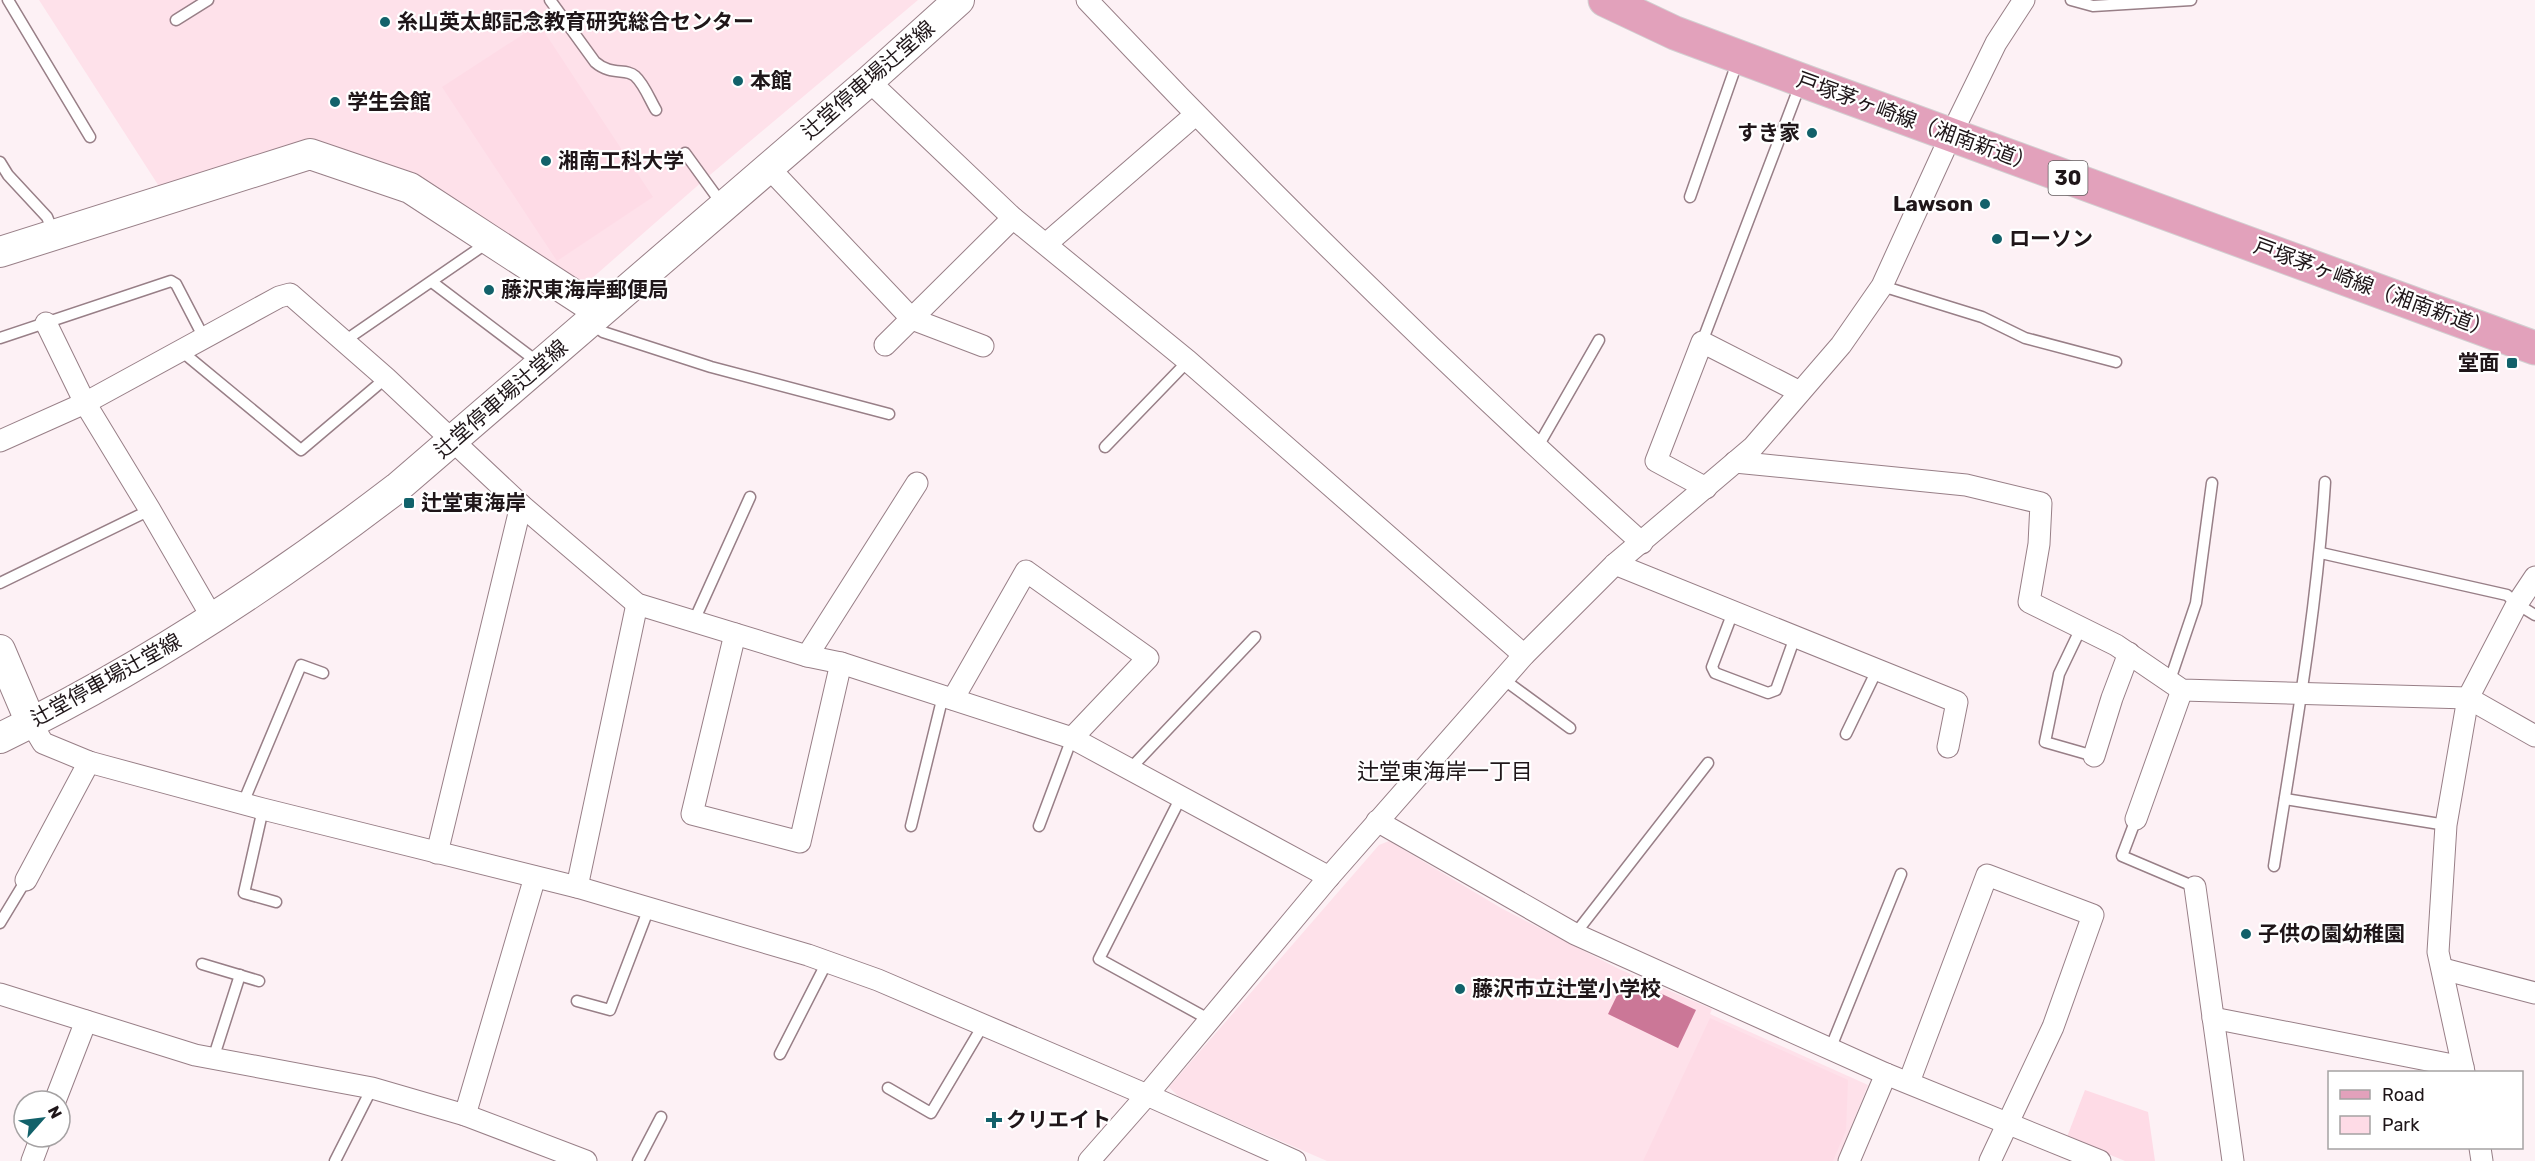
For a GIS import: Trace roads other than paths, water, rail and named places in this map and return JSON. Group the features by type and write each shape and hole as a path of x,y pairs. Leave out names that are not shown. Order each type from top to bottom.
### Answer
{"main road":[{"name":"辻堂停車場辻堂線","path":"0,738 164,650 335,536 398,488 869,81 958,0"},
{"name":"戸塚茅ヶ崎線（湘南新道）","path":"1605,0 1676,33 1802,81 2535,348"},
{"path":"0,252 310,154 410,188 490,241 595,317"},
{"path":"0,650 31,723"}],"street":[{"path":"1087,0 1195,115 1537,448 1642,543"},
{"path":"1089,1161 1377,821 1524,655 1615,564 1753,447 1841,345 1882,285 1996,43 2025,0"},
{"path":"869,81 1013,218 1188,361 1524,655"},
{"path":"1046,244 1195,115"},
{"path":"768,167 912,319 982,346"},
{"path":"885,345 1013,218"},
{"path":"0,441 85,403 284,294 290,294 386,378 521,505 637,604 807,656 841,663 1072,738 1329,877"},
{"path":"46,323 85,403 213,619"},
{"path":"1706,488 1656,461 1702,342 1800,392"},
{"path":"1735,462 1966,485 2041,503 2039,544 2029,602 2129,653 2175,686 2468,698 2535,736"},
{"path":"807,656 917,483"},
{"path":"436,853 521,505"},
{"path":"1615,564 1957,702 1948,747"},
{"path":"948,698 1026,571 1148,658 1072,738"},
{"path":"2213,1018 2463,1070 2438,952 2446,825 2468,698 2517,604 2535,577"},
{"path":"577,887 637,604"},
{"path":"735,634 692,814 800,842 841,663"},
{"path":"2094,756 2129,653"},
{"path":"2136,819 2175,686"},
{"path":"31,723 43,743 89,762 436,853 577,887 827,962 878,981 1147,1095 1288,1160"},
{"path":"26,880 89,762"},
{"path":"1377,821 1575,934 1831,1047 1886,1074 2100,1161"},
{"path":"1909,1082 1988,875 2093,915 2053,1027 1990,1161"},
{"path":"465,1115 536,878"},
{"path":"2195,887 2233,1161"},
{"path":"2443,969 2535,993"},
{"path":"0,994 213,1059 372,1088 465,1115 586,1161"},
{"path":"60,1089 86,1021"},
{"path":"1849,1161 1886,1074"}],"lane":[{"path":"8,0 90,137"},
{"path":"176,20 208,0"},
{"path":"550,0 595,62 604,70 627,72 635,76 656,110"},
{"path":"2071,0 2092,6 2191,0"},
{"path":"1690,197 1740,57"},
{"path":"1702,342 1802,81"},
{"path":"685,153 724,207"},
{"path":"0,162 8,175 47,217 54,234"},
{"path":"343,342 490,241"},
{"path":"0,338 171,281 176,284 204,338"},
{"path":"432,282 541,364"},
{"path":"1882,285 1982,317 2025,338 2116,362"},
{"path":"595,317 603,332 711,367 889,414"},
{"path":"1537,448 1599,340"},
{"path":"180,350 301,450 386,378"},
{"path":"1105,447 1188,361"},
{"path":"2274,866 2302,692 2321,553 2325,482"},
{"path":"2175,686 2196,603 2212,483"},
{"path":"693,622 750,496"},
{"path":"0,583 150,510"},
{"path":"2321,553 2508,595 2517,604 2535,615"},
{"path":"1734,612 1712,667 1715,673 1768,693 1776,690 1795,637"},
{"path":"2081,628 2059,674 2045,742 2094,756"},
{"path":"1130,769 1255,638"},
{"path":"276,902 244,892 253,806 301,665 323,673"},
{"path":"1846,734 1877,670"},
{"path":"1503,678 1570,728"},
{"path":"911,826 948,698"},
{"path":"1039,826 1072,738"},
{"path":"1575,934 1708,764"},
{"path":"1181,797 1099,959 1210,1020"},
{"path":"2285,799 2446,825"},
{"path":"2136,819 2122,856 2195,887"},
{"path":"1831,1047 1901,874"},
{"path":"0,923 26,880"},
{"path":"577,1001 610,1010 649,908"},
{"path":"780,1054 827,962"},
{"path":"202,964 259,981"},
{"path":"213,1059 240,975"},
{"path":"888,1088 931,1113 982,1027"},
{"path":"335,1161 372,1088"},
{"path":"638,1161 661,1117"}],"place":[{"name":"糸山英太郎記念教育研究総合センター","path":"385,22"},
{"name":"本館","path":"738,81"},
{"name":"学生会館","path":"335,102"},
{"name":"すき家","path":"1812,133"},
{"name":"湘南工科大学","path":"546,161"},
{"name":"Lawson","path":"1985,204"},
{"name":"ローソン","path":"1997,239"},
{"name":"藤沢東海岸郵便局","path":"489,290"},
{"name":"堂面","path":"2512,363"},
{"name":"辻堂東海岸","path":"409,503"},
{"name":"子供の園幼稚園","path":"2246,934"},
{"name":"藤沢市立辻堂小学校","path":"1460,989"},
{"name":"クリエイト","path":"994,1120"}],"district":[{"name":"辻堂東海岸一丁目","path":"1445,771"}]}
